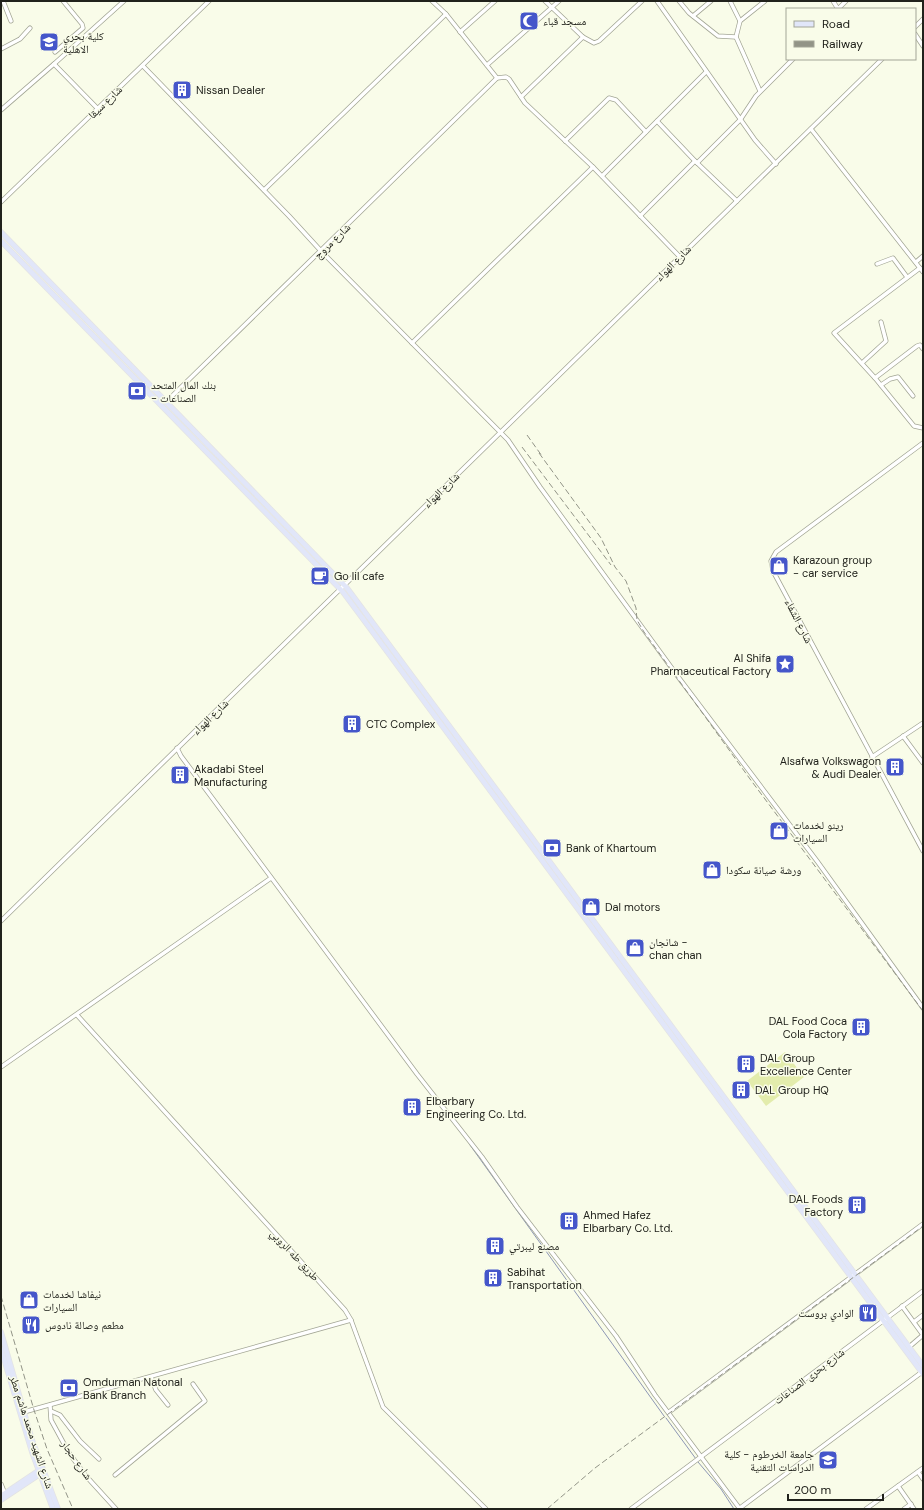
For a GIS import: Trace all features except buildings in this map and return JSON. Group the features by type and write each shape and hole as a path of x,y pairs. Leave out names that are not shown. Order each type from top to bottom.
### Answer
{"main road":[{"path":"1,232 166,402 237,479"},
{"path":"1,241 343,587 773,1163 853,1276"},
{"path":"343,587 768,1167 885,1319 922,1373"},
{"path":"768,1167 773,1163"},
{"path":"885,1319 923,1366"},
{"name":"شارع الشهيد محمد هاشم مطر","path":"1,1332 53,1509"},
{"name":"شارع الشهيد محمد هاشم مطر","path":"1,1349 3,1367 41,1471 58,1509"},
{"path":"3,1495 41,1471"},
{"path":"1,1500 41,1471"}],"street":[{"path":"3,1 11,21"},
{"path":"55,52 83,28 82,24 63,1"},
{"path":"1,110 124,1"},
{"name":"شارع سيقا","path":"1,202 209,1"},
{"path":"432,1 446,14 496,78 506,77 509,79 525,103 593,167 679,256"},
{"path":"460,32 495,1"},
{"path":"545,1 584,37 594,43 599,41 642,1"},
{"path":"487,65 559,1"},
{"path":"657,1 740,120 776,164"},
{"path":"679,1 693,16 718,36 736,37"},
{"path":"693,16 711,1"},
{"path":"730,1 740,22"},
{"path":"760,91 736,37 740,22 765,1"},
{"path":"264,190 446,14"},
{"path":"1,49 20,39 30,28"},
{"path":"916,36 923,46"},
{"path":"521,97 584,37"},
{"path":"640,216 740,120 752,100 792,60"},
{"name":"شارع الهواء","path":"1,921 679,256 776,164 877,61"},
{"path":"54,64 98,109"},
{"path":"142,66 516,450 554,506 679,678 817,861 922,1007"},
{"path":"602,176 706,72"},
{"name":"شارع مروج","path":"166,402 496,78"},
{"path":"565,141 609,98 616,100 646,132"},
{"path":"657,121 696,162 737,201"},
{"path":"811,129 923,272"},
{"path":"412,343 593,167"},
{"path":"916,262 923,256"},
{"path":"877,264 892,258 907,277"},
{"path":"920,268 834,333 875,378 914,426 923,428"},
{"path":"862,363 886,341 880,322"},
{"path":"875,378 917,346 920,345 923,349"},
{"path":"881,385 890,379 898,377 913,396"},
{"name":"شارع الشفاء","path":"923,443 788,543 771,558 771,566 776,576 923,851"},
{"path":"872,757 923,723"},
{"path":"903,736 923,763"},
{"path":"177,748 181,756 271,878 616,1336 639,1373 669,1412 698,1459 740,1509 922,1373"},
{"path":"1,1067 271,878"},
{"name":"طريق طه الروبي","path":"77,1015 331,1294 351,1320 383,1407 486,1509"},
{"path":"669,1412 923,1224"},
{"name":"شارع بحرى الصناعات","path":"631,1509 923,1291"},
{"path":"902,1306 923,1335 908,1346"},
{"path":"914,1322 923,1315"},
{"path":"24,1412 351,1320"},
{"path":"151,1377 156,1390 168,1405"},
{"path":"116,1476 204,1402 193,1384"},
{"name":"شارع حجار","path":"50,1405 51,1420 69,1453 86,1476 116,1509"},
{"path":"51,1411 60,1415 80,1441 99,1459"},
{"path":"866,1509 923,1468"},
{"path":"918,1472 923,1479"},
{"path":"1,1484 3,1495"},
{"path":"898,1486 914,1509"},
{"path":"904,1509 910,1504"}],"green space":[{"path":"785,1052 804,1077 766,1106 747,1081"}],"waterway":[{"path":"470,1145 664,1416"},
{"path":"666,1418 696,1459"},
{"path":"698,1462 721,1489 734,1509"}],"railway":[{"path":"527,435 542,456"},
{"path":"522,447 611,565"},
{"path":"539,453 601,538 615,567 626,581 636,608 637,620 644,632 750,779 923,1011"},
{"path":"547,1509 595,1468 923,1226"},
{"path":"1,1296 34,1410 47,1449 73,1509"}],"place":[{"name":"مسجد قباء","path":"529,21"},
{"name":"كلية بحري الاهلية","path":"49,42"},
{"name":"Nissan Dealer","path":"182,90"},
{"name":"بنك المال المتحد - الصناعات","path":"137,391"},
{"name":"Karazoun group - car service","path":"779,566"},
{"name":"Go lil cafe","path":"320,576"},
{"name":"Al Shifa Pharmaceutical Factory","path":"785,664"},
{"name":"CTC Complex","path":"352,724"},
{"name":"Alsafwa Volkswagon & Audi Dealer","path":"895,767"},
{"name":"Akadabi Steel Manufacturing","path":"180,775"},
{"name":"رينو لخدمات السيارات","path":"779,831"},
{"name":"Bank of Khartoum","path":"552,848"},
{"name":"ورشة صيانة سكودا","path":"712,870"},
{"name":"Dal motors","path":"591,907"},
{"name":"شانجان - chan chan","path":"635,948"},
{"name":"DAL Food Coca Cola Factory","path":"861,1027"},
{"name":"DAL Group Excellence Center","path":"746,1064"},
{"name":"DAL Group HQ","path":"741,1090"},
{"name":"Elbarbary Engineering Co. Ltd.","path":"412,1107"},
{"name":"DAL Foods Factory","path":"857,1205"},
{"name":"Ahmed Hafez Elbarbary Co. Ltd.","path":"569,1221"},
{"name":"مصنع ليبرتي","path":"495,1246"},
{"name":"Sabihat Transportation","path":"493,1278"},
{"name":"نيفاشا لخدمات السيارات","path":"29,1300"},
{"name":"الوادي بروست","path":"868,1313"},
{"name":"مطعم وصالة نادوس","path":"31,1325"},
{"name":"Omdurman Natonal Bank Branch","path":"69,1388"},
{"name":"جامعة الخرطوم - كلية الدراسات التقنية","path":"828,1460"}]}
